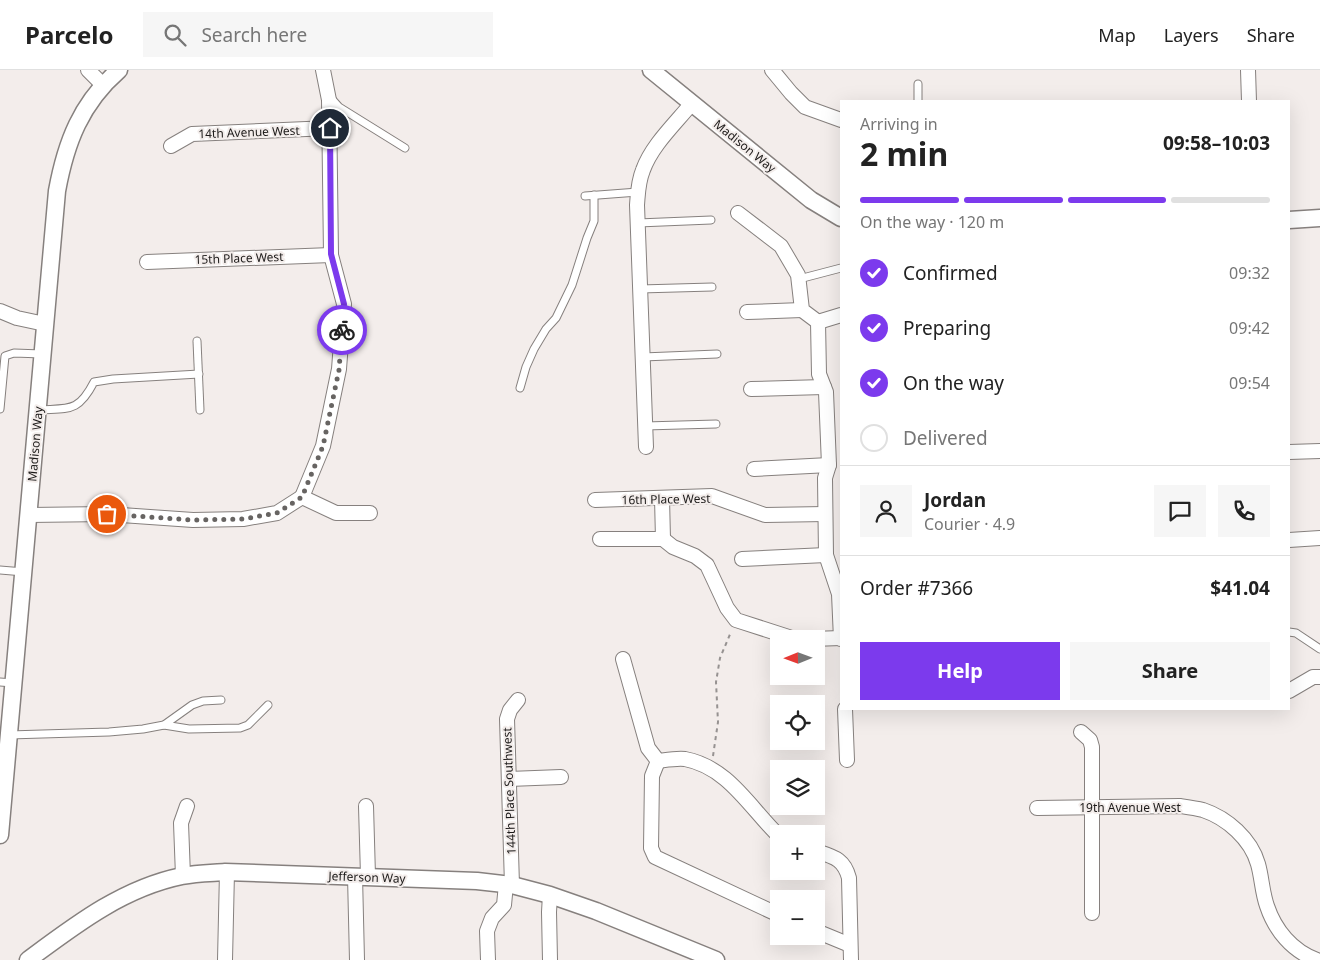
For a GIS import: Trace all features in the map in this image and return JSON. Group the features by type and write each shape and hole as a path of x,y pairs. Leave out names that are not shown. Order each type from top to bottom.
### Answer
{"street":[{"path":"88,70 103,85"},
{"name":"Madison Way","path":"0,835 9,735 6,682 24,572 54,219 61,169 66,149 78,122 91,100 103,85 120,70"},
{"path":"29,515 107,514 193,520 243,519 277,513 302,497 323,446 339,370 344,304 331,254 330,128 328,97 323,70"},
{"name":"Madison Way","path":"650,70 811,200 840,217"},
{"path":"772,70 805,107 840,120"},
{"path":"1248,70 1249,100"},
{"path":"646,447 638,192 643,170 652,152 692,103"},
{"name":"14th Avenue West","path":"172,146 192,134 330,128"},
{"path":"738,213 781,246 798,277 802,310"},
{"path":"1290,220 1320,218"},
{"name":"15th Place West","path":"147,262 331,254"},
{"path":"747,312 802,310 818,322"},
{"path":"0,311 17,318 45,324"},
{"path":"818,322 840,315"},
{"path":"818,322 819,374 826,392 830,465 825,478 826,555 839,594 840,616"},
{"path":"751,389 824,387"},
{"path":"1290,452 1320,451"},
{"path":"754,468 830,465"},
{"name":"16th Place West","path":"595,500 712,496 765,515 825,514"},
{"path":"302,497 336,513 370,514"},
{"path":"662,498 663,539"},
{"path":"1290,540 1320,538"},
{"path":"600,539 663,539 673,547 695,556 706,565 727,608 736,620 770,631"},
{"path":"742,559 826,555"},
{"path":"825,639 840,639"},
{"path":"623,659 648,748 658,761"},
{"path":"1290,690 1313,677 1320,677"},
{"name":"144th Place Southwest","path":"488,960 487,932 492,918 504,905 509,885 507,719 510,710 518,700"},
{"path":"845,710 847,760"},
{"path":"1081,732 1090,740 1092,747 1092,913"},
{"path":"658,761 683,759 706,765 726,779 770,826"},
{"path":"658,761 652,776 651,848 655,857 770,911"},
{"path":"509,779 561,777"},
{"path":"183,876 181,822 186,806"},
{"path":"358,960 366,806"},
{"name":"19th Avenue West","path":"1037,808 1180,806 1201,810 1219,817 1236,830 1250,845 1258,864 1267,906 1276,927 1289,944 1308,957 1317,960"},
{"path":"825,855 841,862 846,868 849,878 851,960"},
{"path":"225,960 227,872"},
{"name":"Jefferson Way","path":"28,960 100,909 132,892 183,876 227,872 476,881 509,885 550,895 604,914 708,959"},
{"path":"550,895 550,960"},
{"path":"825,935 850,945"}],"lane":[{"path":"918,84 918,100"},
{"path":"328,97 339,107 406,148"},
{"path":"585,196 638,192"},
{"path":"520,388 534,349 546,329 556,318 572,285 594,221 594,195"},
{"path":"638,223 712,220"},
{"path":"798,277 840,268"},
{"path":"640,289 712,287"},
{"path":"197,341 200,410"},
{"path":"0,409 5,356 14,353 43,354"},
{"path":"643,357 717,354"},
{"path":"38,410 72,408 86,398 94,382 199,374"},
{"path":"645,426 716,424"},
{"path":"0,570 24,572"},
{"path":"1290,632 1296,633 1320,649"},
{"path":"9,735 143,729 164,724 192,705 203,701 221,700"},
{"path":"164,724 189,729 224,730 240,728 248,725 268,705"}],"path":[{"path":"711,768 718,722 716,682 720,658 736,620"}],"way so far":[{"path":"107,514 193,520 243,519 277,513 302,497 323,446 339,370 342,330"}],"route":[{"path":"330,128 331,254 344,304 342,330"}]}
